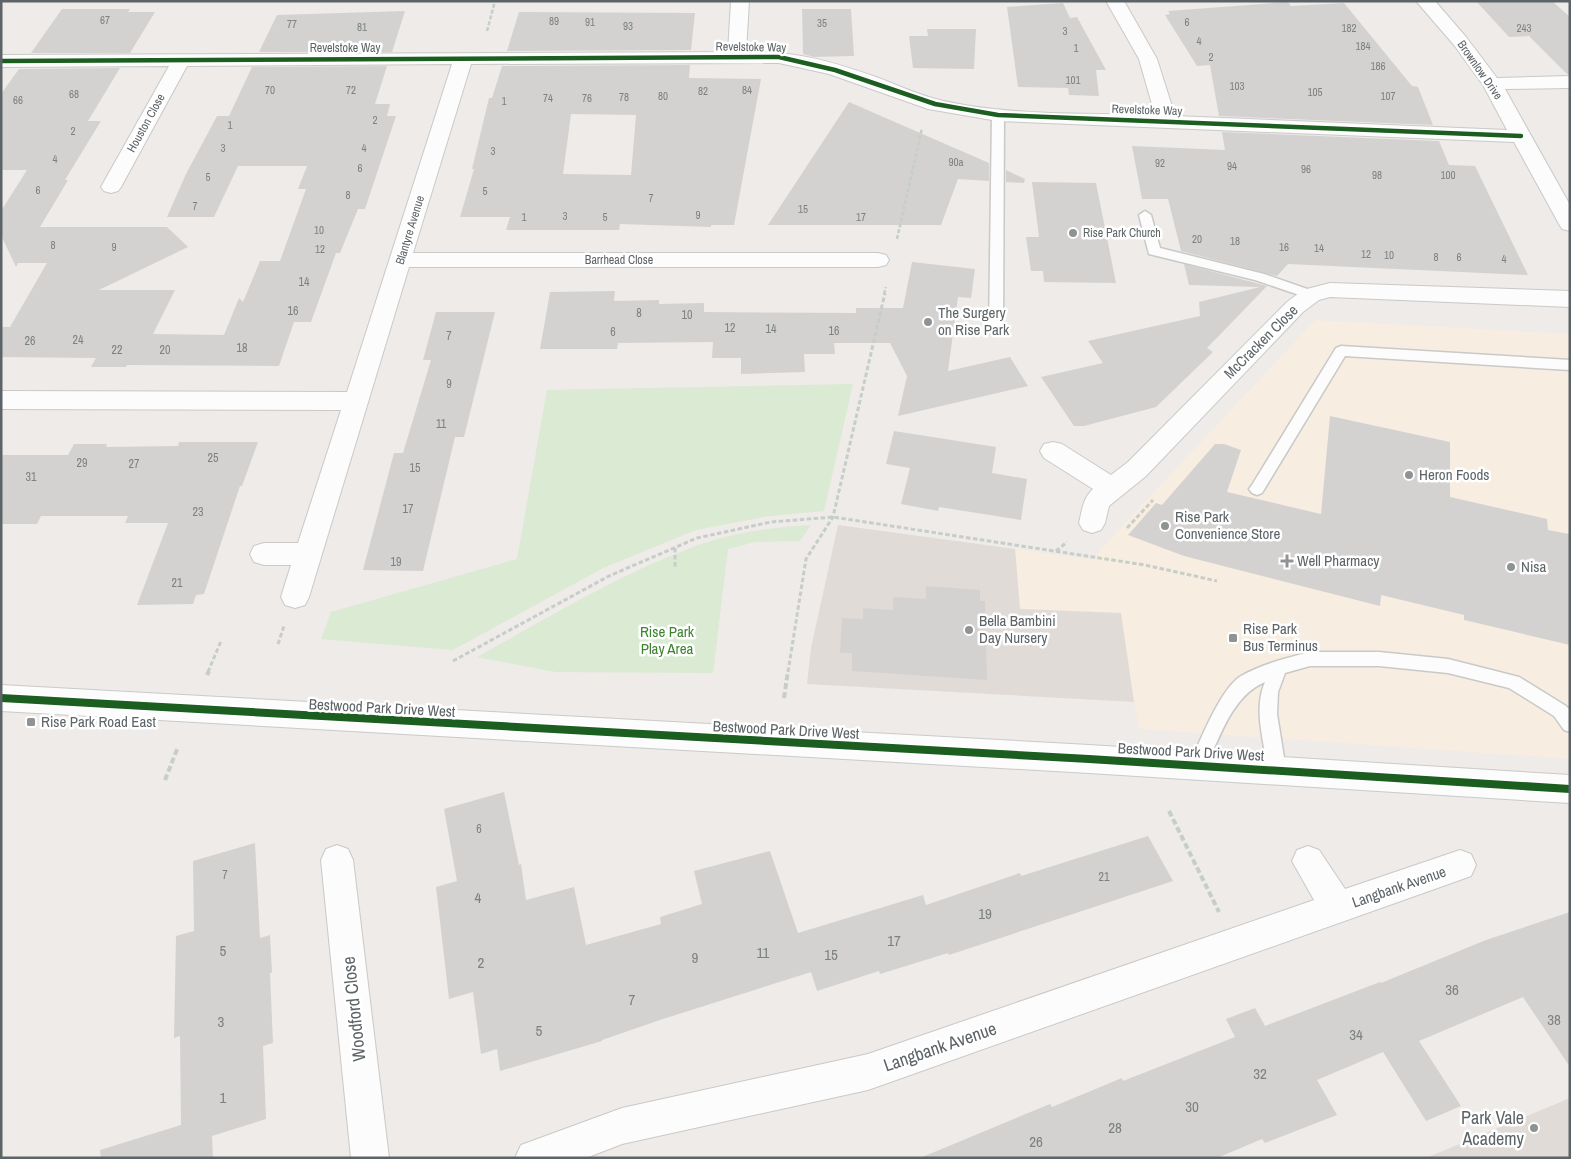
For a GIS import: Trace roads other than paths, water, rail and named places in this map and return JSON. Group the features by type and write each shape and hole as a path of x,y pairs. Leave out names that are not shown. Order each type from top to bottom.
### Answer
{"street":[{"path":"737,57 740,1"},
{"path":"1115,1 1148,59 1167,122"},
{"name":"Brownlow Drive","path":"1425,1 1460,41 1492,84 1570,224"},
{"name":"Revelstoke Way","path":"1,61 779,57 816,63 928,102 952,108 998,115 1521,136"},
{"name":"Blantyre Avenue","path":"295,597 463,59"},
{"name":"Houston Close","path":"111,187 181,60"},
{"path":"1492,84 1570,82"},
{"name":"Barrhead Close","path":"400,260 837,260 883,269"},
{"path":"837,260 839,284"},
{"name":"McCracken Close","path":"1092,523 1098,501 1137,470 1295,307 1311,295 1330,290 1570,299"},
{"path":"1,400 356,402"},
{"path":"1053,451 1113,488"},
{"path":"264,554 308,554"},
{"name":"Bestwood Park Drive West","path":"1,698 538,730 1198,765 1570,789"},
{"name":"Woodford Close","path":"337,860 370,1158"},
{"name":"Langbank Avenue","path":"1308,861 1338,908"},
{"name":"Langbank Avenue","path":"534,1158 622,1126 868,1072 1460,865"}],"lane":[{"path":"996,331 998,115"},
{"path":"1145,215 1154,251 1259,277 1311,295"},
{"path":"1257,488 1341,351 1570,365"},
{"path":"1198,765 1228,702 1246,682 1279,668 1310,659 1379,659 1448,666 1513,682 1560,711 1570,724"},
{"path":"1277,770 1268,714 1269,692 1279,668"}],"place":[{"name":"Rise Park Church","path":"1073,233"},
{"name":"The Surgery on Rise Park","path":"928,322"},
{"name":"Heron Foods","path":"1409,475"},
{"name":"Rise Park Convenience Store","path":"1165,526"},
{"name":"Well Pharmacy","path":"1287,561"},
{"name":"Nisa","path":"1511,567"},
{"name":"Bella Bambini Day Nursery","path":"969,630"},
{"name":"Rise Park Bus Terminus","path":"1233,638"},
{"name":"Rise Park Road East","path":"31,722"},
{"name":"Park Vale Academy","path":"1534,1128"}],"park label":[{"name":"Rise Park Play Area","path":"667,640"}]}
